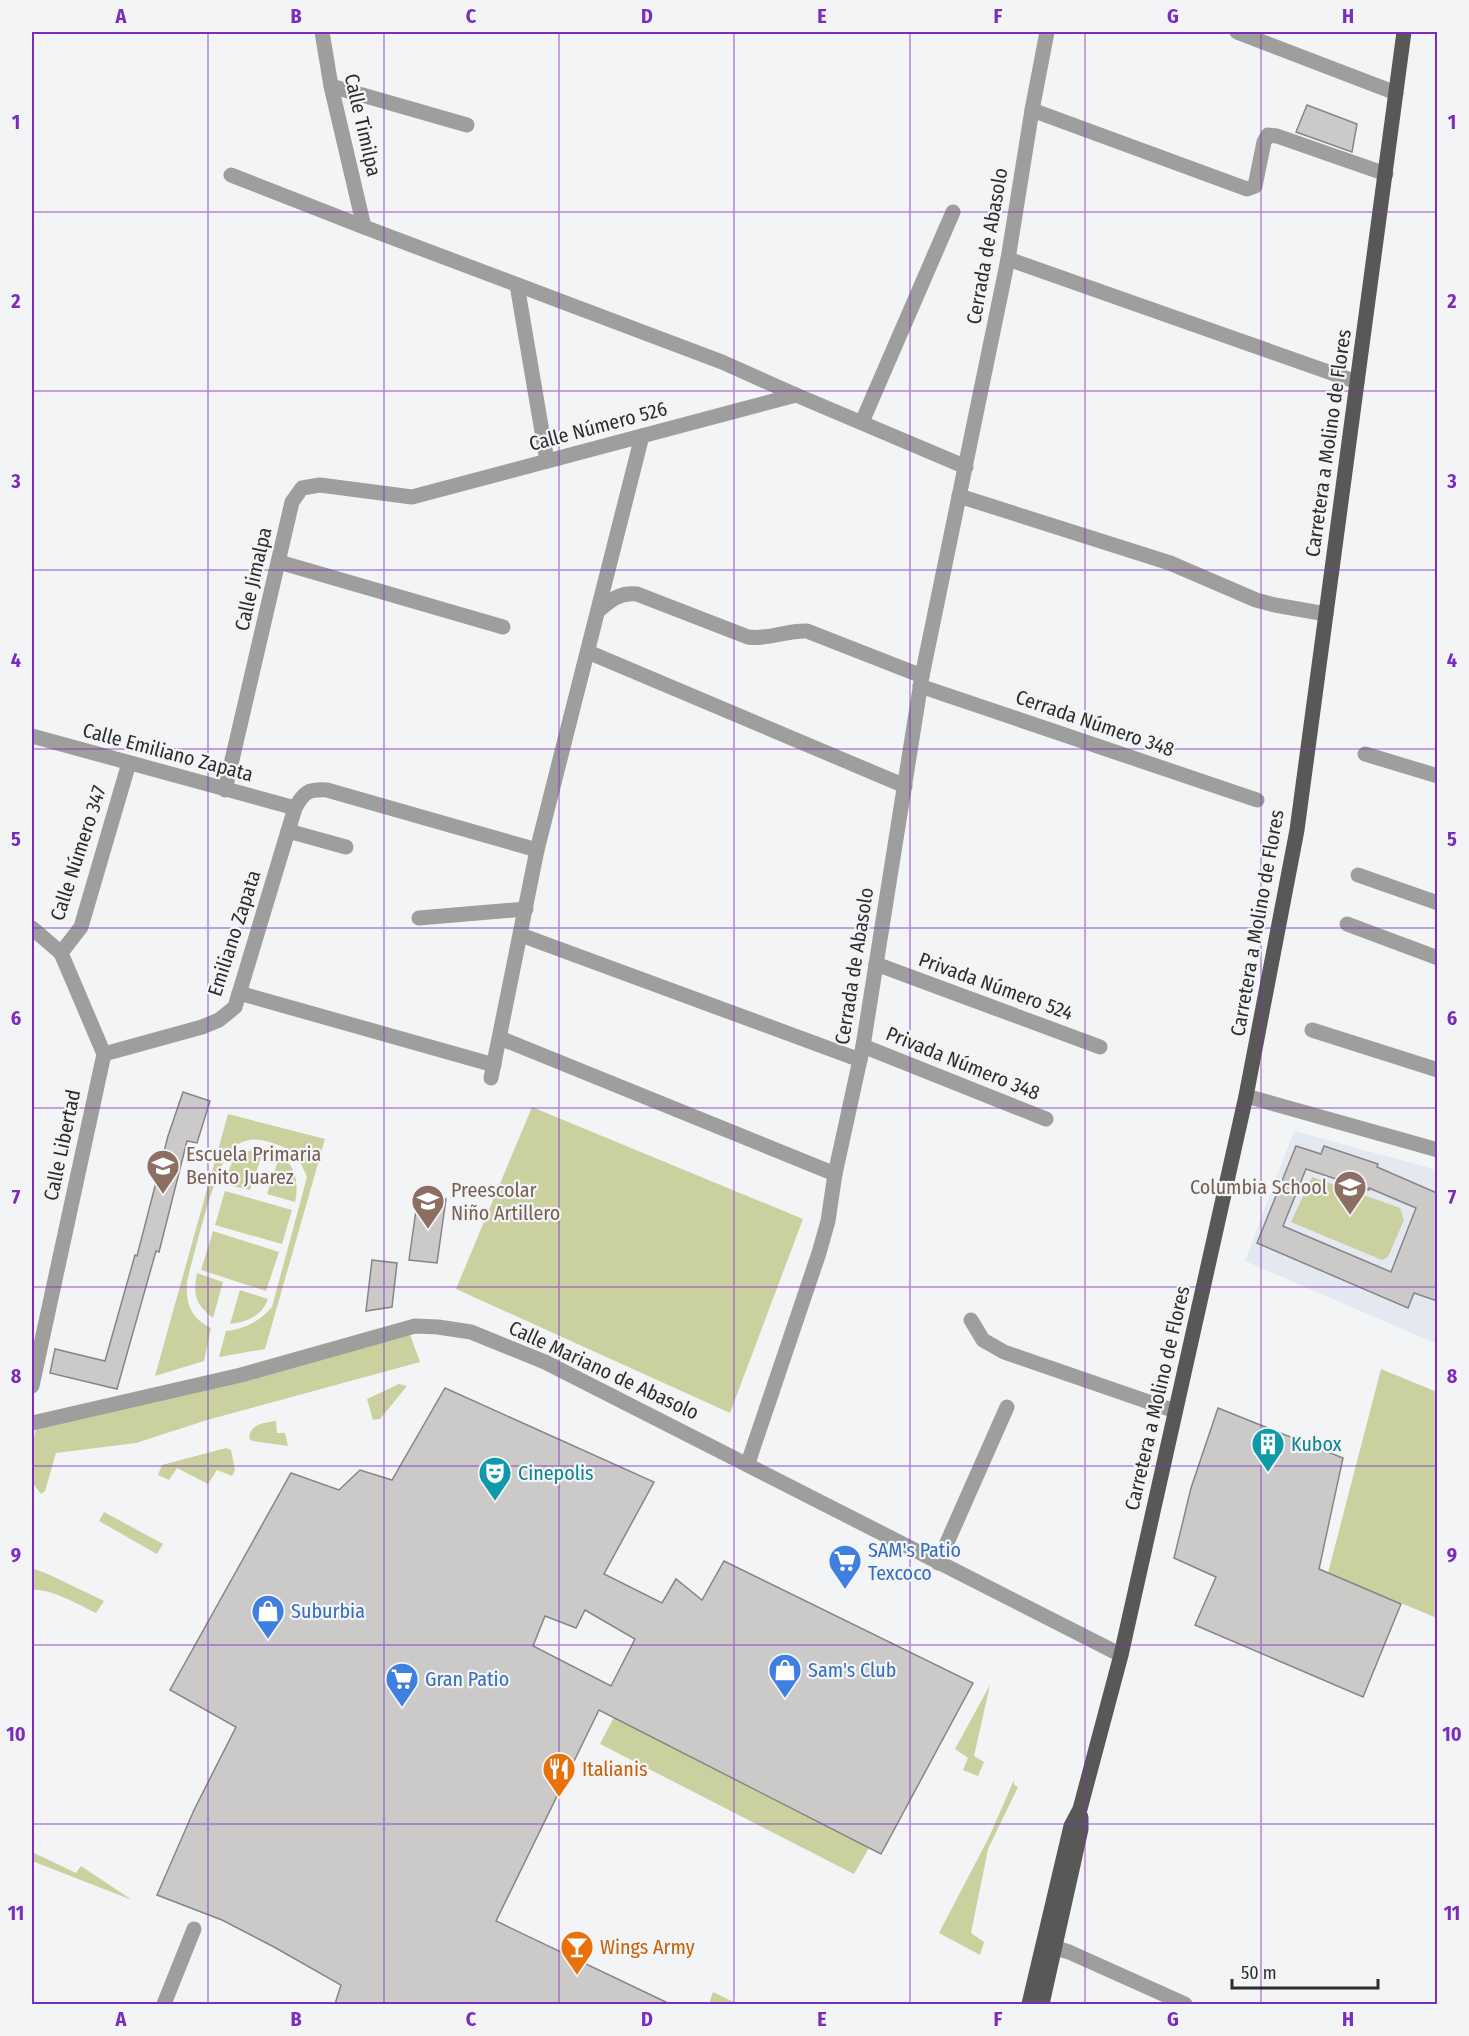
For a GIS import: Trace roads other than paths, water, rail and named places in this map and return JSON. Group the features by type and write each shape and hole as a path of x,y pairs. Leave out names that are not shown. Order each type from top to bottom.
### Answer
{"main road":[{"name":"Carretera a Molino de Flores","path":"1029,2004 1071,1826 1080,1809 1121,1655 1246,1096 1297,830 1404,32"},
{"name":"Carretera a Molino de Flores","path":"1042,2004 1081,1829 1080,1809"}],"street":[{"name":"Calle Timilpa","path":"322,32 331,86 364,227"},
{"name":"Cerrada de Abasolo","path":"748,1463 828,1221 862,1053 921,681 1008,259 1047,32"},
{"path":"1237,32 1396,93"},
{"path":"331,86 466,125"},
{"path":"1032,110 1247,189 1255,186 1264,142 1268,135 1277,136 1386,174"},
{"path":"231,175 722,362 966,467"},
{"path":"862,422 953,212"},
{"path":"1008,259 1357,382"},
{"path":"518,285 547,461"},
{"name":"Calle Número 526","path":"412,497 796,395"},
{"path":"239,993 493,1071 537,850 642,436"},
{"name":"Calle Jimalpa","path":"225,790 292,502 302,488 320,485 412,497"},
{"path":"959,496 1170,564 1256,600 1326,614"},
{"path":"279,562 503,627"},
{"name":"Cerrada Número 348","path":"599,610 618,595 637,594 760,639 796,630 807,631 921,681 1257,800"},
{"path":"588,652 904,786"},
{"name":"Calle Emiliano Zapata","path":"32,736 295,808"},
{"path":"1365,754 1437,776"},
{"name":"Calle Número 347","path":"61,953 81,927 129,764"},
{"path":"295,808 303,795 314,789 327,790 537,850"},
{"name":"Emiliano Zapata","path":"104,1054 202,1027 219,1020 235,1007 295,808"},
{"path":"288,831 346,847"},
{"path":"1358,875 1437,903"},
{"path":"419,918 526,909"},
{"path":"1347,924 1437,958"},
{"path":"32,928 61,953 104,1054"},
{"name":"Privada Número 348","path":"521,935 1046,1119"},
{"name":"Privada Número 524","path":"876,964 1100,1047"},
{"path":"1312,1030 1437,1070"},
{"path":"500,1038 836,1174"},
{"name":"Calle Libertad","path":"32,1386 104,1054"},
{"path":"1246,1096 1437,1150"},
{"path":"971,1320 983,1340 1004,1352 1175,1412"},
{"name":"Calle Mariano de Abasolo","path":"32,1423 230,1378 416,1326 471,1332 545,1362 748,1463 938,1563 1121,1655"},
{"path":"938,1563 1007,1407"},
{"path":"164,2004 194,1929"},
{"path":"1056,1948 1185,2004"}],"place":[{"name":"Escuela Primaria Benito Juarez","path":"163,1195"},
{"name":"Columbia School","path":"1350,1216"},
{"name":"Preescolar Niño Artillero","path":"428,1230"},
{"name":"Kubox","path":"1268,1473"},
{"name":"Cinepolis","path":"495,1502"},
{"name":"SAM's Patio Texcoco","path":"845,1590"},
{"name":"Suburbia","path":"268,1640"},
{"name":"Sam's Club","path":"785,1699"},
{"name":"Gran Patio","path":"402,1708"},
{"name":"Italianis","path":"559,1798"},
{"name":"Wings Army","path":"577,1976"}]}
